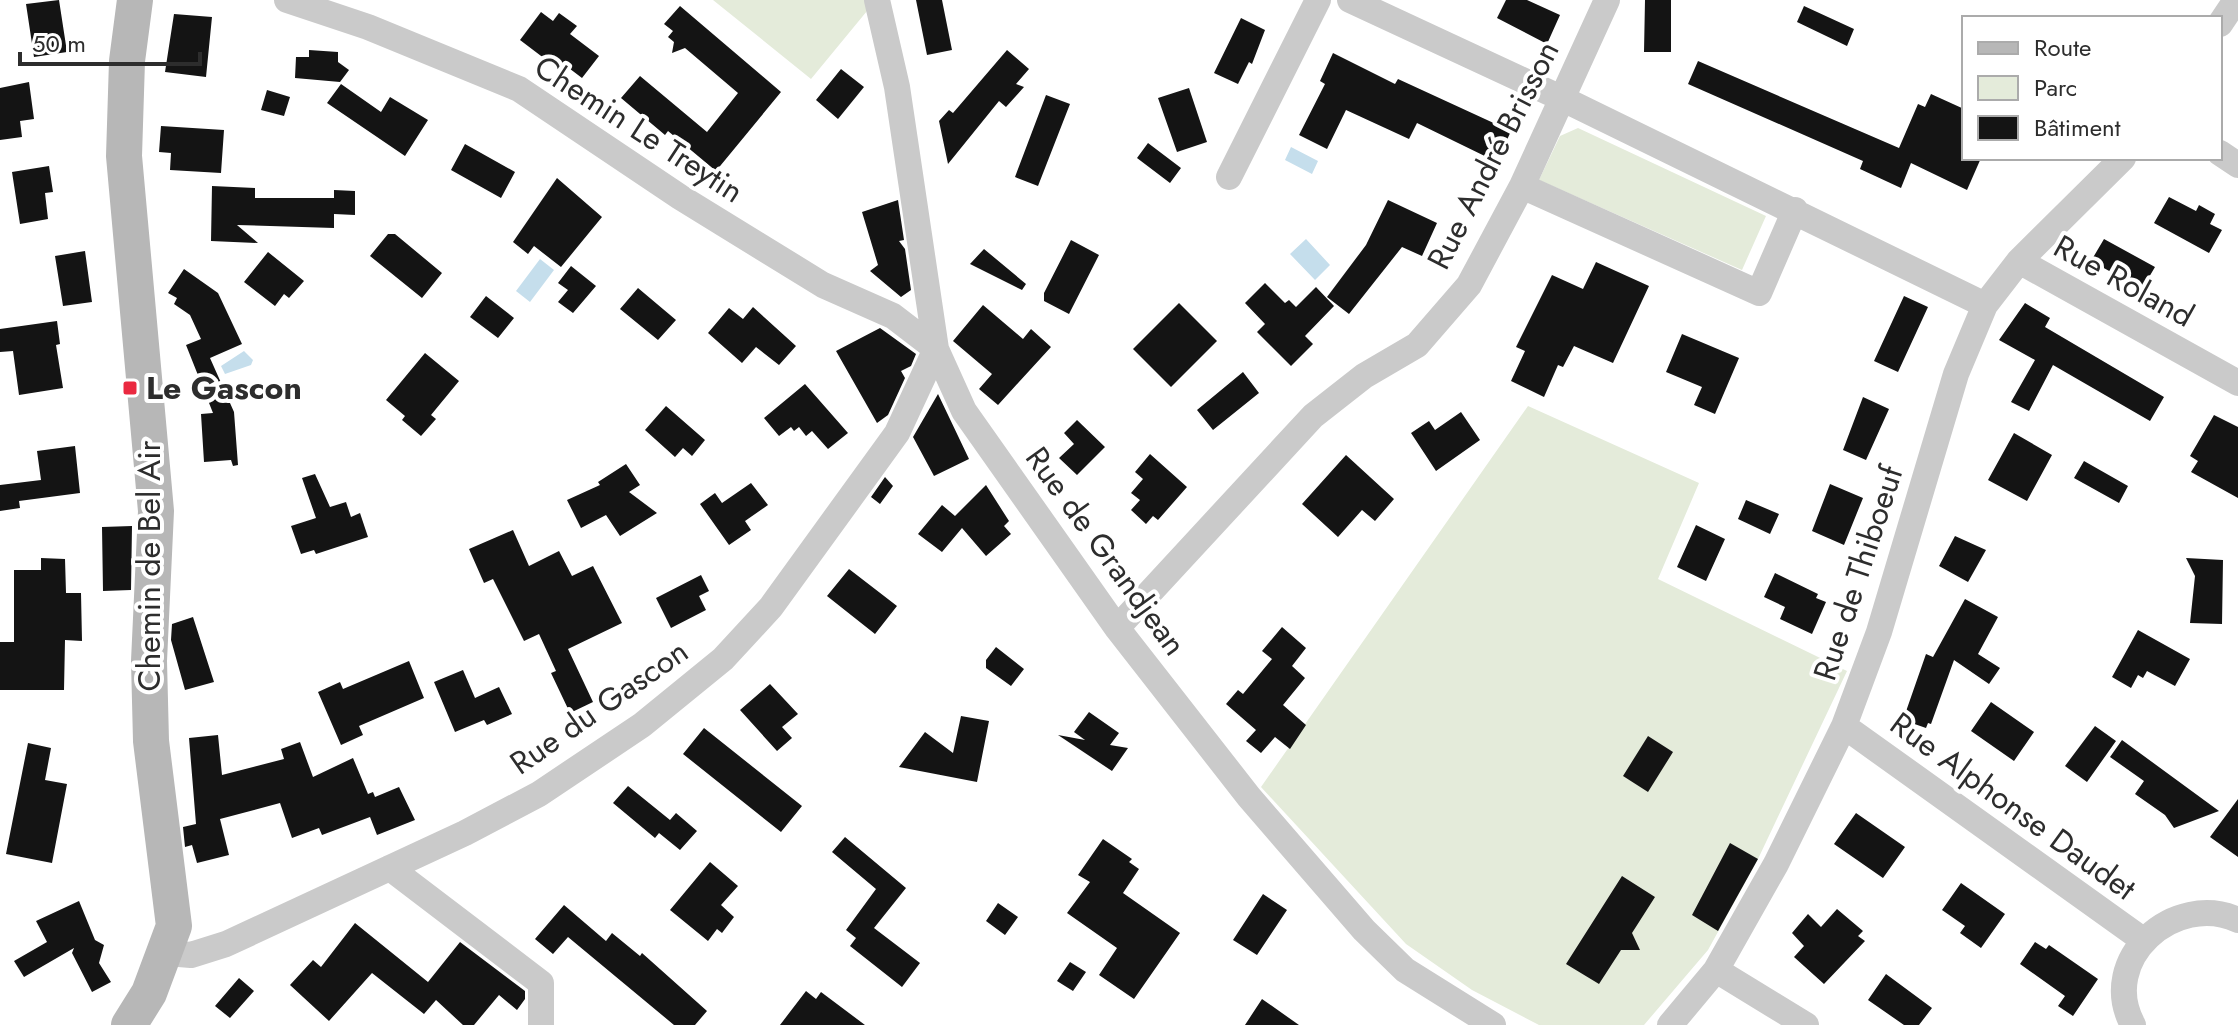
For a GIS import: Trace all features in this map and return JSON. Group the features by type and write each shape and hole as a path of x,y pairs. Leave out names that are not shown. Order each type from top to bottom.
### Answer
{"street":[{"name":"Chemin de Bel Air","path":"129,1025 149,993 167,953 174,926 172,889 162,848 151,741 149,661 156,511 124,156 127,61 135,0"},
{"name":"Chemin Le Treytin","path":"287,0 368,27 519,89 680,197 823,285 893,316 936,349"},
{"name":"Rue de Grandjean","path":"877,0 897,87 936,349 964,411 1117,628 1249,797 1364,930 1405,970 1493,1025"},
{"path":"1229,177 1318,0"},
{"path":"1350,0 1795,210 1985,305"},
{"name":"Rue André Brisson","path":"1117,628 1313,416 1364,376 1417,345 1469,285 1522,186 1607,0"},
{"path":"2222,21 2236,0"},
{"name":"Rue de Thiboeuf","path":"1670,1025 1716,970 1776,864 1844,726 1879,632 1956,374 1985,305 2019,261 2121,160"},
{"path":"1522,186 1759,293 1795,210"},
{"name":"Rue Roland","path":"2019,261 2238,383"},
{"name":"Rue du Gascon","path":"167,953 191,955 226,944 390,868 539,794 642,725 723,659 771,607 897,433 936,349"},
{"name":"Rue Alphonse Daudet","path":"1844,726 2143,940"},
{"path":"390,868 541,983 541,1025"},
{"path":"2133,1025 2124,990 2129,964 2143,940 2160,925 2181,915 2204,912 2238,920"},
{"path":"1716,970 1806,1025"}],"green space":[{"path":"713,0 865,0 867,11 811,79"},
{"path":"1578,128 1766,216 1742,270 1539,180 1560,136"},
{"path":"1528,406 1699,483 1658,579 1847,671 1758,859 1708,950 1644,1025 1539,1025 1472,990 1406,944 1261,787"}],"water":[{"path":"1291,147 1318,161 1312,174 1285,160"},
{"path":"1306,239 1330,265 1315,280 1290,254"},
{"path":"540,259 554,270 530,302 516,291"},
{"path":"244,351 253,360 251,365 225,374 221,366"}],"building":[{"path":"59,0 67,52 34,57 26,4"},
{"path":"916,0 942,0 952,50 927,55"},
{"path":"1506,0 1527,0 1560,15 1547,44 1497,18"},
{"path":"1645,0 1671,0 1671,52 1644,52"},
{"path":"680,6 781,92 716,171 668,131 665,135 621,98 640,76 707,132 738,93 685,48 672,53 674,42 668,37 673,31 664,24"},
{"path":"1804,6 1854,29 1847,46 1797,22"},
{"path":"541,12 553,21 559,13 577,26 570,34 599,56 582,78 553,56 549,62 520,40"},
{"path":"174,14 212,17 206,77 165,72"},
{"path":"1241,18 1265,30 1252,64 1249,62 1238,84 1214,73"},
{"path":"309,50 338,52 338,62 349,70 340,82 295,78 296,57 309,57"},
{"path":"1007,50 1029,69 1016,84 1024,87 1006,107 999,101 948,164 939,121 949,110 953,113"},
{"path":"1333,53 1395,84 1398,79 1511,131 1497,162 1417,123 1409,139 1346,110 1327,149 1299,135 1325,84 1320,81"},
{"path":"1698,61 1899,148 1918,104 1925,107 1931,94 1962,108 1962,160 1980,160 1967,190 1911,163 1901,188 1860,169 1863,161 1688,84"},
{"path":"841,69 864,87 838,119 816,100"},
{"path":"29,82 34,119 20,121 22,137 0,140 0,88"},
{"path":"341,84 381,112 390,97 428,120 405,156 327,103"},
{"path":"1189,88 1207,142 1177,152 1158,98"},
{"path":"267,90 290,97 284,116 261,110"},
{"path":"1046,95 1070,104 1038,186 1015,177"},
{"path":"161,126 224,130 221,173 170,170 171,153 159,152"},
{"path":"1148,143 1181,168 1170,183 1137,158"},
{"path":"465,144 515,172 501,198 451,170"},
{"path":"49,166 53,192 45,193 48,219 20,224 12,172"},
{"path":"557,178 602,217 561,267 534,246 528,254 513,242"},
{"path":"212,186 255,188 255,198 334,198 334,190 355,191 355,215 334,214 334,228 237,225 258,243 211,241"},
{"path":"2169,197 2196,211 2199,205 2215,214 2210,224 2222,230 2209,253 2154,223"},
{"path":"898,200 904,240 899,241 905,249 911,290 901,297 870,271 878,265 862,212"},
{"path":"1388,200 1437,223 1422,256 1402,247 1349,314 1327,297 1366,245"},
{"path":"388,234 395,234 442,273 422,298 370,256"},
{"path":"2104,239 2155,267 2142,289 2091,261"},
{"path":"1071,240 1099,255 1069,314 1044,301 1044,293"},
{"path":"984,249 1026,284 1022,290 970,264"},
{"path":"85,251 92,302 63,306 55,256"},
{"path":"268,252 304,281 289,298 284,294 275,306 244,282"},
{"path":"1596,262 1649,286 1613,363 1574,346 1563,367 1558,365 1544,397 1511,381 1525,351 1516,347 1552,275 1583,289"},
{"path":"571,266 596,286 573,313 558,302 568,290 558,283"},
{"path":"184,269 218,293 242,344 210,358 234,412 238,465 233,466 231,460 204,462 201,414 213,413 186,345 201,339 190,315 174,304 177,298 168,293"},
{"path":"1265,283 1285,303 1289,300 1296,307 1316,287 1334,306 1305,336 1313,344 1291,366 1257,332 1265,324 1245,303"},
{"path":"638,288 676,320 658,340 620,309"},
{"path":"486,296 514,318 498,338 470,317"},
{"path":"1904,296 1928,307 1898,372 1874,361"},
{"path":"1179,303 1217,341 1171,387 1133,349"},
{"path":"2025,303 2050,318 2045,327 2164,397 2150,421 2053,365 2029,411 2011,402 2035,360 1999,340"},
{"path":"983,305 1023,339 1031,329 1051,347 998,405 979,389 992,374 953,341"},
{"path":"753,307 796,346 779,365 756,347 742,363 708,333 729,308 743,319"},
{"path":"57,321 60,344 56,345 63,388 19,395 13,351 0,352 0,329"},
{"path":"880,328 916,354 911,366 901,371 905,378 888,415 877,423 836,351"},
{"path":"1682,334 1739,358 1715,414 1694,405 1702,387 1666,372"},
{"path":"425,353 459,381 431,415 436,419 421,436 402,420 405,416 386,400"},
{"path":"1243,372 1259,393 1213,430 1197,410"},
{"path":"805,384 848,433 828,449 812,431 806,436 799,427 794,431 791,427 779,436 764,418"},
{"path":"938,394 969,459 934,476 913,437"},
{"path":"1863,397 1889,409 1866,460 1843,450"},
{"path":"666,406 705,440 692,456 683,448 675,457 645,430"},
{"path":"1461,412 1480,440 1436,471 1411,433 1429,421 1435,430"},
{"path":"2214,415 2238,427 2238,498 2191,472 2198,461 2190,456"},
{"path":"1077,420 1105,447 1077,475 1059,458 1074,444 1064,433"},
{"path":"2014,433 2052,455 2027,501 1988,480"},
{"path":"75,446 80,493 19,501 20,508 0,511 0,485 41,480 37,451"},
{"path":"1150,454 1187,487 1158,520 1153,516 1146,524 1131,510 1140,500 1131,493 1143,479 1135,472"},
{"path":"1346,455 1394,499 1375,521 1362,510 1338,537 1302,504"},
{"path":"2084,461 2128,486 2119,503 2074,478"},
{"path":"626,464 640,485 629,492 657,513 620,536 606,515 581,528 567,500 600,485 598,482"},
{"path":"315,474 330,507 346,502 351,517 360,513 368,537 316,554 314,550 301,554 291,526 316,518 302,478"},
{"path":"885,477 893,486 880,504 871,497"},
{"path":"751,483 768,505 745,521 751,530 729,545 700,504 715,493 722,503"},
{"path":"1830,484 1863,498 1844,545 1812,531"},
{"path":"986,485 1009,521 1004,526 1011,534 986,556 962,528 942,552 918,534 942,505 955,516"},
{"path":"1746,500 1779,514 1770,534 1738,519"},
{"path":"1696,525 1725,539 1706,581 1677,567"},
{"path":"132,526 131,590 103,591 102,527"},
{"path":"513,530 529,566 559,551 572,576 593,566 622,623 568,649 593,702 570,713 551,673 556,671 539,634 524,641 493,579 484,583 469,549"},
{"path":"1955,536 1986,550 1968,582 1939,566"},
{"path":"41,558 65,559 66,593 81,593 82,641 65,640 64,690 0,690 0,642 14,642 14,570 41,570"},
{"path":"2186,558 2223,560 2222,624 2190,623 2195,576"},
{"path":"849,569 897,606 875,634 827,596"},
{"path":"1775,573 1818,594 1816,598 1826,602 1812,634 1780,619 1785,607 1764,597"},
{"path":"701,575 709,591 699,596 706,610 671,628 656,598"},
{"path":"1965,599 1998,617 1978,654 2000,668 1989,684 1954,660 1931,724 1928,723 1926,728 1903,720 1926,654 1933,657"},
{"path":"193,617 214,682 185,690 171,640 172,624"},
{"path":"1282,627 1306,648 1292,666 1305,678 1283,705 1306,725 1290,749 1275,737 1261,753 1246,741 1256,730 1226,704 1238,690 1243,694 1272,659 1262,651"},
{"path":"2138,630 2190,659 2175,686 2147,671 2143,678 2138,675 2131,688 2112,677"},
{"path":"996,647 1024,669 1011,686 986,668 986,660"},
{"path":"409,661 424,698 359,726 363,735 341,745 318,692 340,682 343,689"},
{"path":"463,670 475,698 499,687 512,714 487,725 484,720 455,732 434,682"},
{"path":"770,684 798,714 782,727 792,738 777,751 740,710"},
{"path":"1991,702 2034,732 2014,761 1971,731"},
{"path":"1089,712 1119,733 1110,745 1128,748 1112,771 1058,735 1085,740 1074,732"},
{"path":"961,716 989,721 977,782 899,767 925,732 953,753"},
{"path":"2095,726 2116,741 2087,782 2065,766"},
{"path":"704,728 802,806 781,832 683,754"},
{"path":"218,735 222,775 284,759 281,749 300,742 313,777 353,758 368,794 373,792 375,797 399,787 415,820 377,835 370,817 322,835 319,828 292,838 280,803 220,819 229,855 197,863 192,845 185,847 183,827 196,824 189,738"},
{"path":"1648,736 1673,752 1648,792 1623,776"},
{"path":"2122,740 2219,811 2174,828 2165,815 2135,794 2144,781 2110,757"},
{"path":"28,743 51,748 45,780 67,784 52,863 6,854"},
{"path":"628,786 670,820 676,813 697,831 680,850 659,833 655,838 613,803"},
{"path":"2238,799 2238,857 2210,837"},
{"path":"1856,813 1905,847 1883,878 1834,844"},
{"path":"845,837 906,888 874,928 920,963 902,987 850,946 856,938 846,930 876,889 832,852"},
{"path":"1103,839 1132,859 1129,862 1139,869 1123,893 1180,933 1134,999 1099,975 1117,948 1067,913 1090,882 1078,875"},
{"path":"1730,843 1758,859 1718,931 1692,915"},
{"path":"710,862 738,886 721,905 734,917 722,933 717,929 708,941 670,910"},
{"path":"1622,876 1655,897 1632,933 1640,950 1621,950 1599,984 1566,964"},
{"path":"1961,883 2005,914 1981,948 1960,933 1965,926 1942,910"},
{"path":"1263,894 1287,910 1257,955 1233,940"},
{"path":"79,901 95,940 104,945 99,963 111,982 92,992 72,953 74,948 24,977 14,961 47,942 36,921"},
{"path":"998,903 1018,917 1005,935 986,921"},
{"path":"564,905 606,941 612,933 640,956 642,953 707,1011 695,1025 674,1025 568,937 553,954 535,939"},
{"path":"1837,909 1863,931 1858,936 1865,941 1824,984 1794,957 1804,946 1792,933 1808,914 1821,927"},
{"path":"355,923 428,982 460,942 525,991 525,999 517,1010 499,995 474,1025 463,1025 436,1000 424,1014 372,973 329,1021 290,985 313,960 321,967"},
{"path":"2035,942 2046,949 2049,945 2098,979 2073,1016 2058,1006 2065,996 2020,964"},
{"path":"1070,962 1086,972 1073,991 1057,981"},
{"path":"1886,974 1932,1008 1919,1025 1904,1025 1868,1000"},
{"path":"239,978 254,991 230,1018 215,1006"},
{"path":"806,991 816,999 821,992 865,1025 780,1025"},
{"path":"1262,999 1299,1025 1245,1025"}],"place":[{"name":"Le Gascon","path":"130,388"}]}
